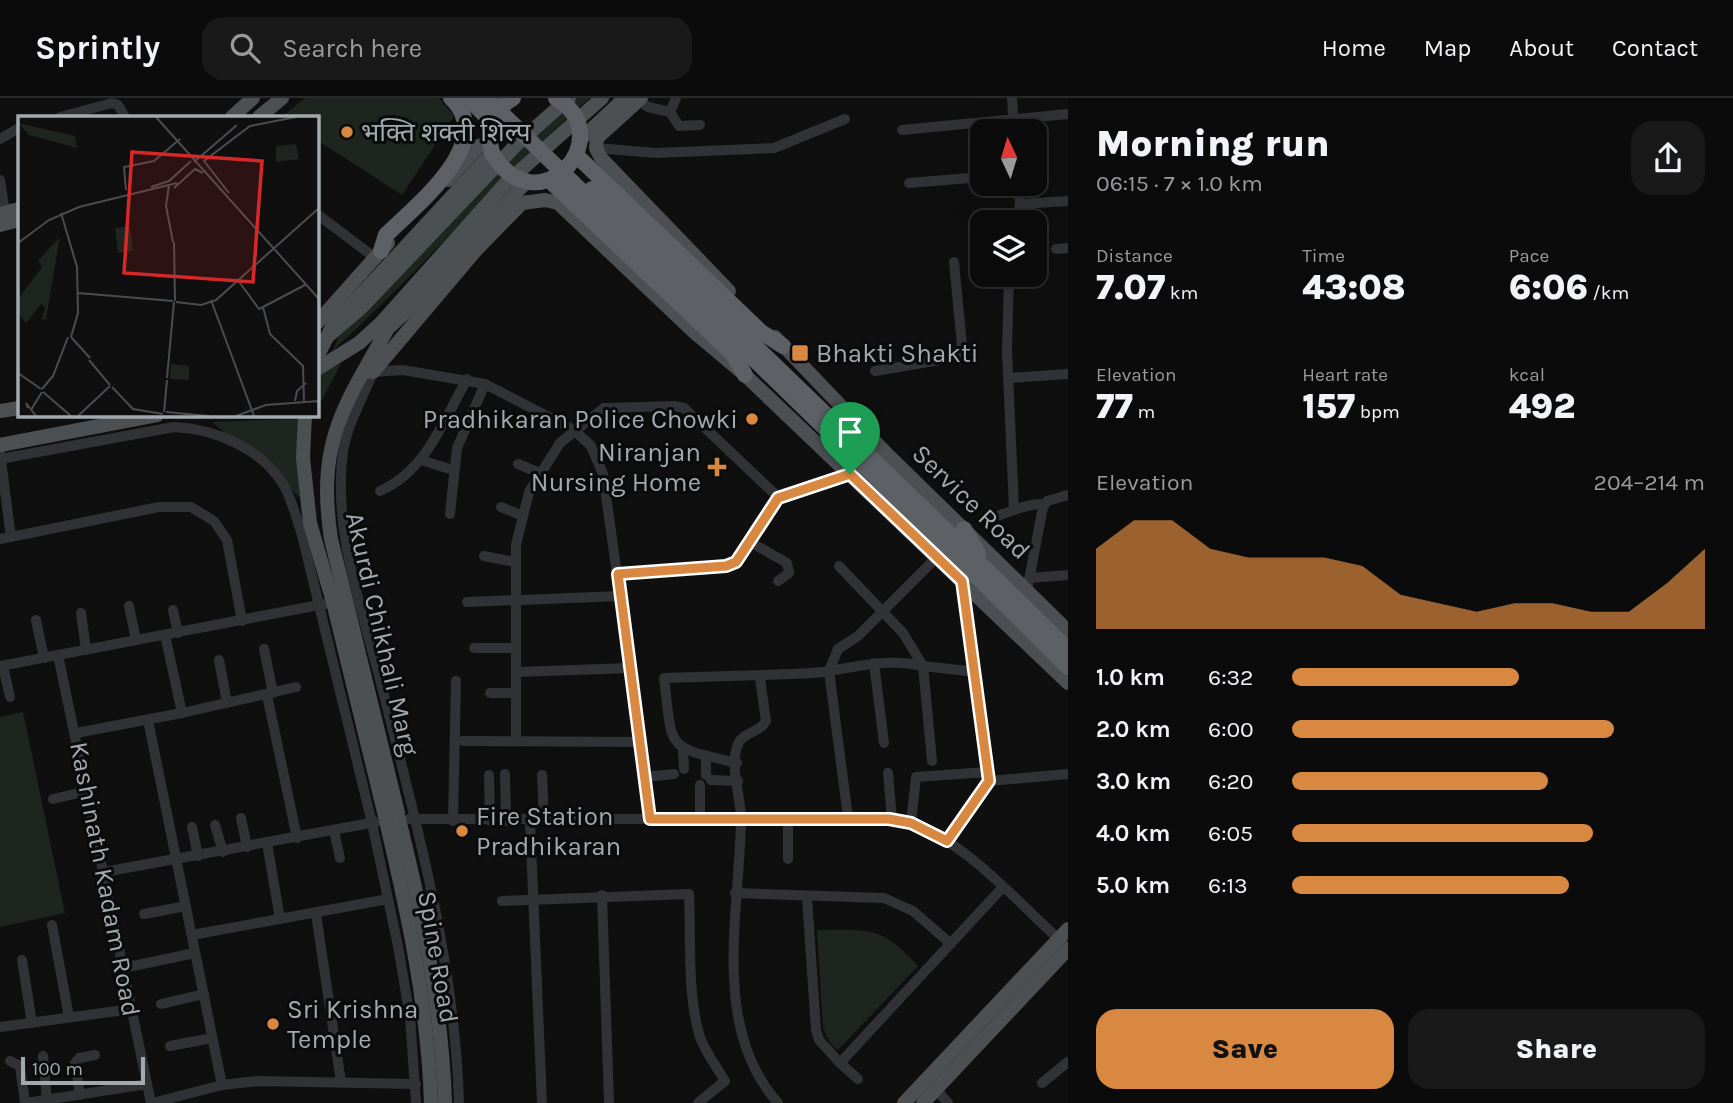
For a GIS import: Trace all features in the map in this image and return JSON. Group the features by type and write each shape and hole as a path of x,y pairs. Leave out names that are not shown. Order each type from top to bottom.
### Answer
{"highway":[{"path":"378,254 386,235 457,159 465,141 466,118 463,110 451,98"},
{"path":"468,98 492,122"},
{"path":"486,98 949,542 976,578"},
{"path":"501,98 949,542 976,578 1061,643 1068,667"},
{"path":"513,98 502,106 492,122 490,148 505,172 526,182 549,180 570,166 578,148 573,113 556,98"},
{"path":"578,148 761,332 783,345"},
{"path":"549,180 733,354 745,374"}],"main road":[{"path":"233,116 254,98"},
{"path":"263,114 282,98"},
{"path":"318,343 353,316 517,144 569,98"},
{"path":"318,368 359,343 381,323 505,184 603,98"},
{"path":"578,148 635,99"},
{"path":"596,148 597,138 635,99"},
{"path":"318,322 479,146 490,148"},
{"path":"318,355 333,325 490,148"},
{"name":"Service Road","path":"596,148 606,167 783,345 949,542 1028,584 1061,643"},
{"path":"318,369 347,361 386,332 526,182"},
{"name":"Akurdi Chikhali Marg","path":"444,1103 443,1055 433,976 389,818 329,523 329,449 337,423 368,371 476,250 522,203 545,200 558,204 694,332 745,374"},
{"path":"368,371 386,332"},
{"path":"745,374 850,474 949,542"},
{"path":"0,411 18,408"},
{"path":"0,453 153,416"},
{"path":"305,416 303,458 310,523 321,561 346,600"},
{"path":"976,578 1068,683"},
{"name":"Spine Road","path":"389,818 420,978 429,1056 431,1103"},
{"path":"904,1103 932,1084 1066,941"},
{"path":"923,1103 932,1084"}],"street":[{"path":"254,98 263,114"},
{"path":"670,112 676,98"},
{"path":"1013,98 1014,119"},
{"path":"635,99 648,107 670,112 678,126 700,125"},
{"path":"64,116 112,103 118,105 124,116"},
{"path":"1046,119 1068,114"},
{"path":"596,148 656,153 774,148 845,119"},
{"path":"902,130 970,128"},
{"path":"0,139 18,129"},
{"path":"909,183 970,178"},
{"path":"0,180 8,217"},
{"path":"1019,196 1019,210"},
{"path":"1020,204 1068,201"},
{"path":"318,215 378,254"},
{"path":"875,371 963,356 954,262"},
{"path":"1007,287 1014,509"},
{"path":"368,371 403,370 485,384 574,430 591,446 598,458 618,574 650,819"},
{"path":"1008,378 1068,374"},
{"path":"380,491 405,477 421,460 467,379"},
{"path":"450,514 457,448 485,384"},
{"path":"516,741 515,562 522,515 540,473 560,443 574,430 604,408 684,408 778,498"},
{"path":"193,416 196,428"},
{"path":"243,621 227,540 214,521 191,507 159,507 6,538 0,453 174,427 196,428 245,448 269,467 282,483 302,536 318,606 389,818 388,899 405,981 416,1103"},
{"path":"421,460 453,470"},
{"path":"517,464 540,473"},
{"path":"618,574 726,566 736,562 778,498 850,474"},
{"path":"984,519 1030,503 1045,504 1068,495"},
{"path":"1045,504 1028,584 1068,575"},
{"path":"500,507 522,515"},
{"path":"750,542 787,564 789,573 778,581"},
{"path":"848,817 829,671 838,649 858,636 949,542"},
{"path":"484,556 515,562"},
{"path":"839,566 884,610 908,640 923,666 932,761"},
{"path":"947,841 988,776 976,672 976,578"},
{"path":"467,602 621,596"},
{"path":"10,696 2,666 346,600 415,821 447,974 457,1054 459,1103"},
{"path":"129,607 136,640"},
{"path":"173,610 178,633"},
{"path":"81,613 86,650"},
{"path":"36,620 44,658"},
{"path":"165,635 182,713"},
{"path":"474,648 515,648"},
{"path":"264,649 297,838"},
{"name":"Kashinath Kadam Road","path":"58,655 151,1103"},
{"path":"219,660 227,703"},
{"path":"737,763 683,750 671,735 664,678 829,671 874,663 907,663 976,672"},
{"path":"874,663 884,743"},
{"path":"516,672 631,668"},
{"path":"764,675 760,683 766,721 738,743 741,818 735,893 739,1018 759,1077 778,1103"},
{"path":"453,821 456,681"},
{"path":"76,733 182,713 296,687"},
{"path":"490,693 516,693"},
{"path":"148,720 222,1085"},
{"path":"463,741 639,742"},
{"path":"645,777 679,772 683,750"},
{"path":"700,818 706,780 706,756"},
{"path":"888,773 892,819"},
{"path":"505,774 506,821"},
{"path":"911,823 916,777 1068,774"},
{"path":"488,775 490,821"},
{"path":"542,775 544,820"},
{"path":"706,780 738,781"},
{"path":"52,799 87,791"},
{"path":"104,872 268,844 389,818 415,821 848,817 892,819 911,823 947,841 1066,941"},
{"path":"241,818 247,847"},
{"path":"788,818 788,859"},
{"path":"530,821 542,1103"},
{"path":"215,825 223,852"},
{"path":"192,827 198,856"},
{"path":"334,831 340,858"},
{"path":"268,844 280,919"},
{"path":"840,1063 1003,887"},
{"path":"735,893 807,898 855,895 901,904 925,920 951,944"},
{"path":"502,901 602,895 689,894 692,979 698,1027 704,1044 725,1081 698,1103"},
{"path":"602,895 609,1103"},
{"path":"807,898 816,1030 819,1040 858,1079"},
{"path":"192,935 388,899"},
{"path":"144,914 186,906"},
{"path":"316,914 341,1082"},
{"path":"52,925 69,1017"},
{"path":"123,968 195,953"},
{"path":"22,960 33,1023"},
{"path":"161,1004 204,995"},
{"path":"0,1027 132,1009"},
{"path":"170,1046 212,1038"},
{"path":"80,1095 75,1063 79,1058 95,1055"},
{"path":"43,1056 47,1100"},
{"path":"10,1061 20,1066 25,1103 67,1100 80,1095 147,1084"},
{"path":"1042,1083 1068,1062"},
{"path":"151,1103 222,1085 257,1081 416,1084"},
{"path":"932,1084 948,1103"}],"shaded area":[{"path":"305,98 439,98 454,116 402,195 318,141 318,116 283,116"},
{"path":"572,98 590,98 556,128 332,351 344,326"},
{"path":"341,364 318,407 318,372"},
{"path":"299,419 303,500 212,422"},
{"path":"23,712 65,913 0,927 0,717"},
{"path":"817,930 873,933 894,943 918,966 838,1050 830,1043 823,1028"}],"place":[{"name":"भक्ति शक्ती शिल्प","path":"347,132"},
{"name":"Bhakti Shakti","path":"800,353"},
{"name":"Pradhikaran Police Chowki","path":"752,419"},
{"name":"Niranjan Nursing Home","path":"717,467"},
{"name":"Fire Station Pradhikaran","path":"462,831"},
{"name":"Sri Krishna Temple","path":"273,1024"}],"route":[{"path":"850,474 962,581 989,781 947,841 911,823 889,819 650,819 618,574 726,566 736,562 778,498 850,474"}]}
